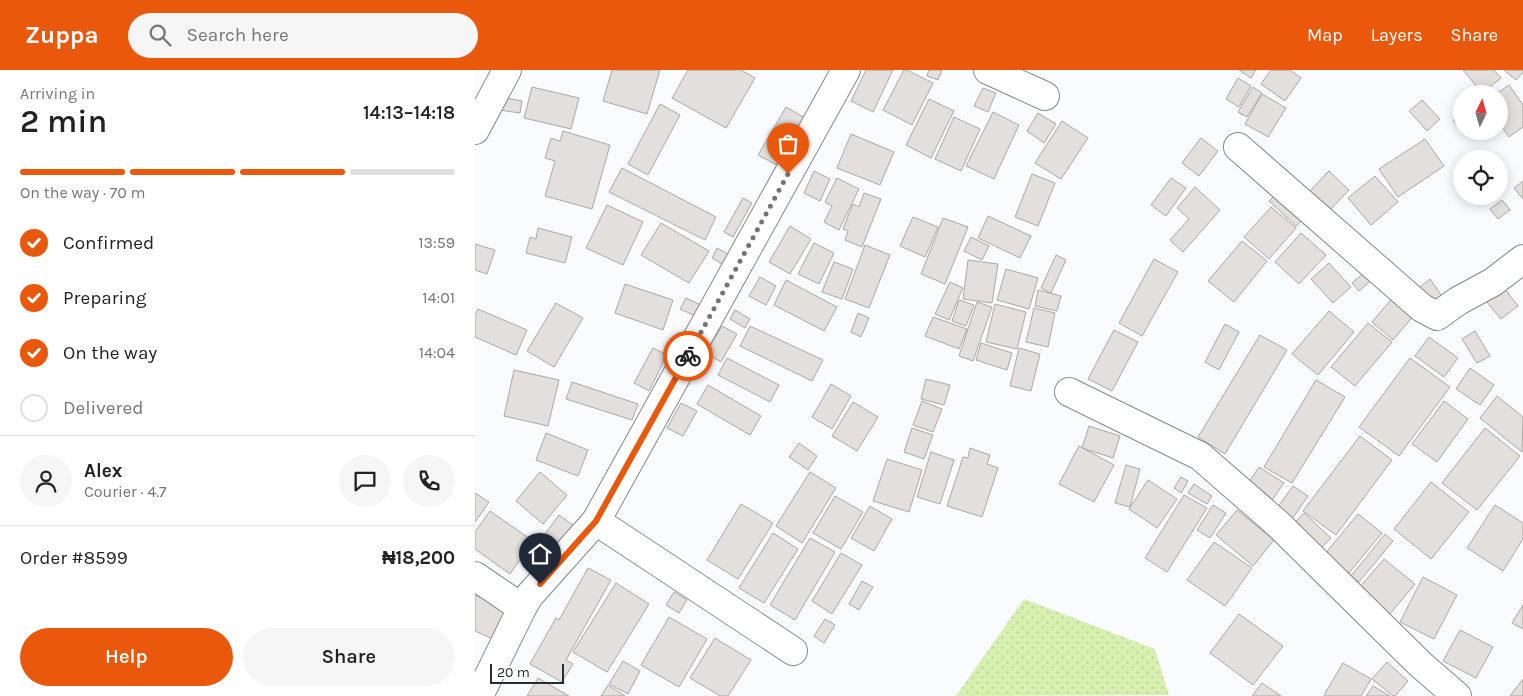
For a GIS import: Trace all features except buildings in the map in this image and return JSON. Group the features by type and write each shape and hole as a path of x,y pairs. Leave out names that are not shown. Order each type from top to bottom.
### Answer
{"street":[{"path":"475,130 507,70"},
{"path":"479,696 529,596 596,521 846,70"},
{"path":"988,70 1045,96"},
{"path":"1238,147 1422,308 1437,316 1458,300 1493,282 1523,259"},
{"path":"1069,392 1200,456 1278,524 1420,664 1457,696"},
{"path":"596,521 793,651"},
{"path":"475,576 522,608"}],"green space":[{"path":"1024,599 1155,649 1169,695 956,696"}],"way so far":[{"path":"688,356 788,174"}],"route":[{"path":"540,584 596,521 688,356"}]}
